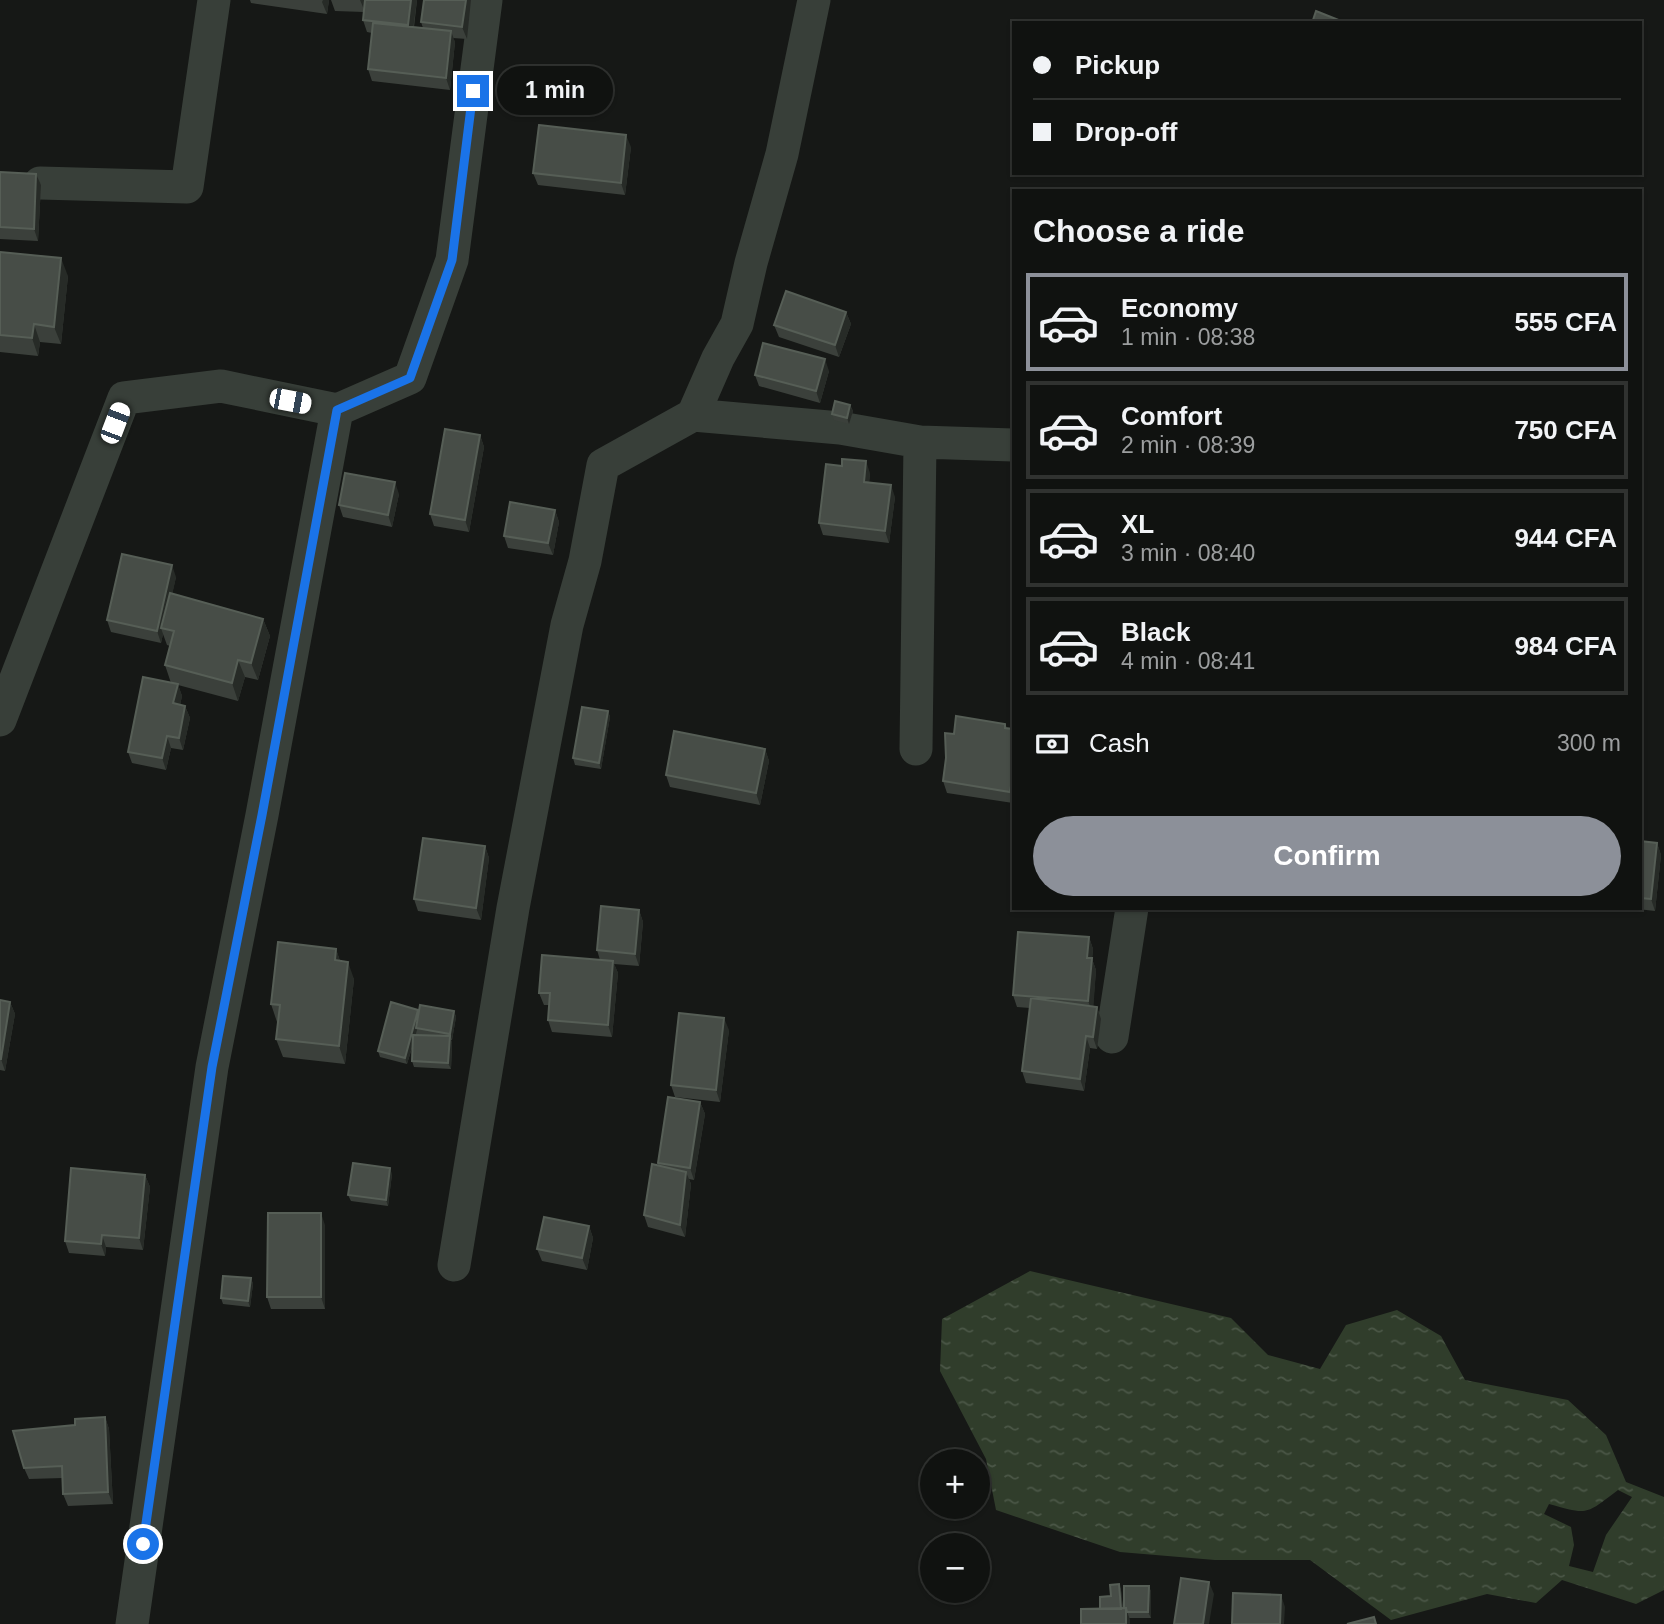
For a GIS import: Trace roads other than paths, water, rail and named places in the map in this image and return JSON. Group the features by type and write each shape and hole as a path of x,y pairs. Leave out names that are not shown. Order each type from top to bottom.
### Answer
{"street":[{"path":"40,183 187,187 214,0"},
{"path":"0,720 124,398 221,386 337,410 410,378 452,260 486,0"},
{"path":"693,415 737,324 751,262 782,155 814,0"},
{"path":"132,1624 212,1067 337,410"},
{"path":"454,1265 516,894 567,625 585,561 603,465 693,415 840,428 920,442 1012,444"},
{"path":"916,748 920,442"},
{"path":"1112,1037 1132,910"}],"water":[{"path":"1030,1271 1231,1318 1268,1355 1320,1369 1346,1325 1397,1310 1441,1336 1465,1380 1568,1400 1606,1435 1626,1482 1664,1497 1664,1590 1636,1604 1562,1580 1536,1603 1487,1594 1391,1620 1310,1560 1215,1560 1120,1552 996,1510 990,1479 990,1449 981,1449 940,1371 942,1319","holes":["1618,1490 1632,1497 1606,1535 1593,1572 1569,1566 1574,1545 1571,1527 1544,1514 1549,1504 1572,1510 1586,1510"]}]}
